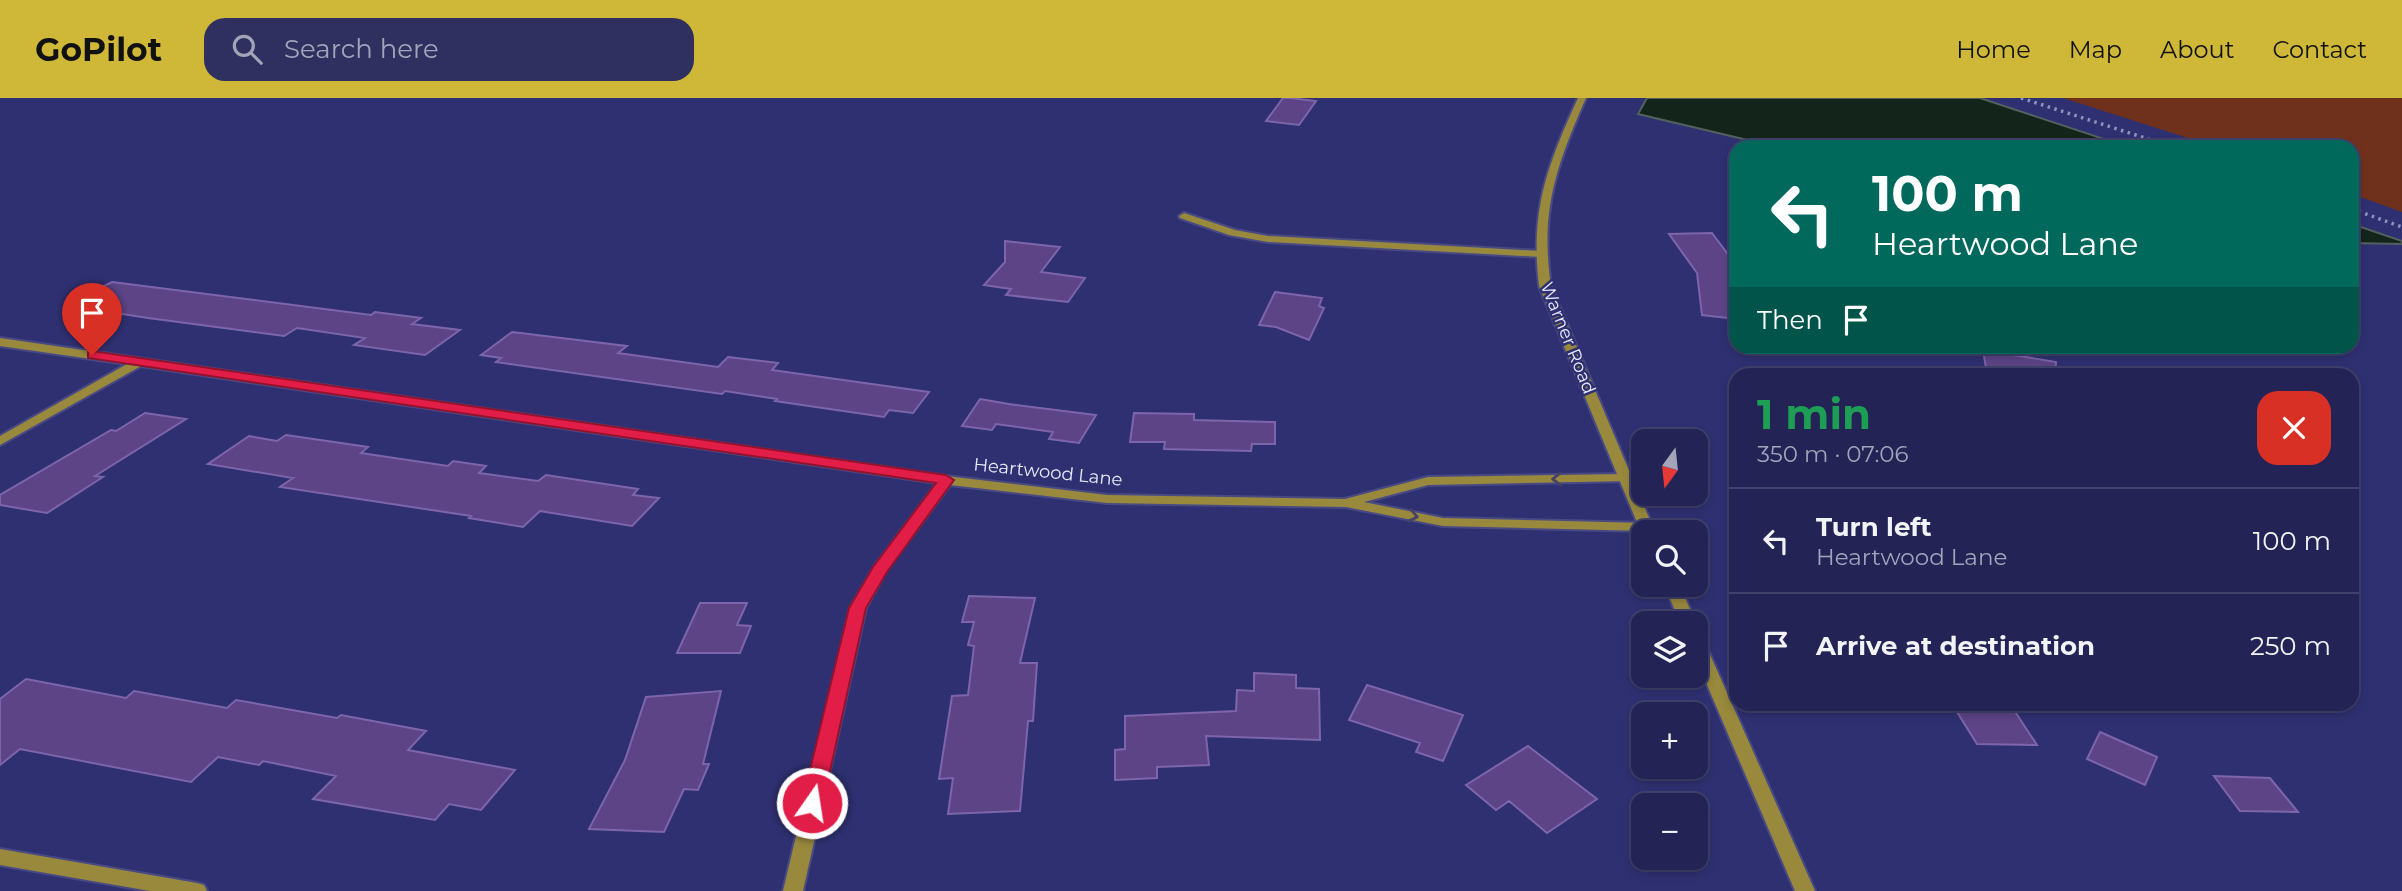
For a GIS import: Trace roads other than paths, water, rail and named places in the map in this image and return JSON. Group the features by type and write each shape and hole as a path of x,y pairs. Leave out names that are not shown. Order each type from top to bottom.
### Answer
{"street":[{"name":"Warner Road","path":"1582,98 1561,145 1546,192 1539,226 1540,254 1545,286 1643,520"},
{"path":"1184,216 1233,233 1268,239 1540,254"},
{"name":"Heartwood Lane","path":"0,342 946,480 1107,499 1346,503 1443,523 1631,529"},
{"path":"0,441 139,362"},
{"name":"Heartwood Lane","path":"1346,503 1428,481 1625,478"},
{"path":"793,891 858,608 880,570 946,480"},
{"path":"1708,669 1805,891"},
{"path":"0,857 197,891"}],"railway":[{"path":"2021,98 2151,140"},
{"path":"2359,212 2402,227"}]}
